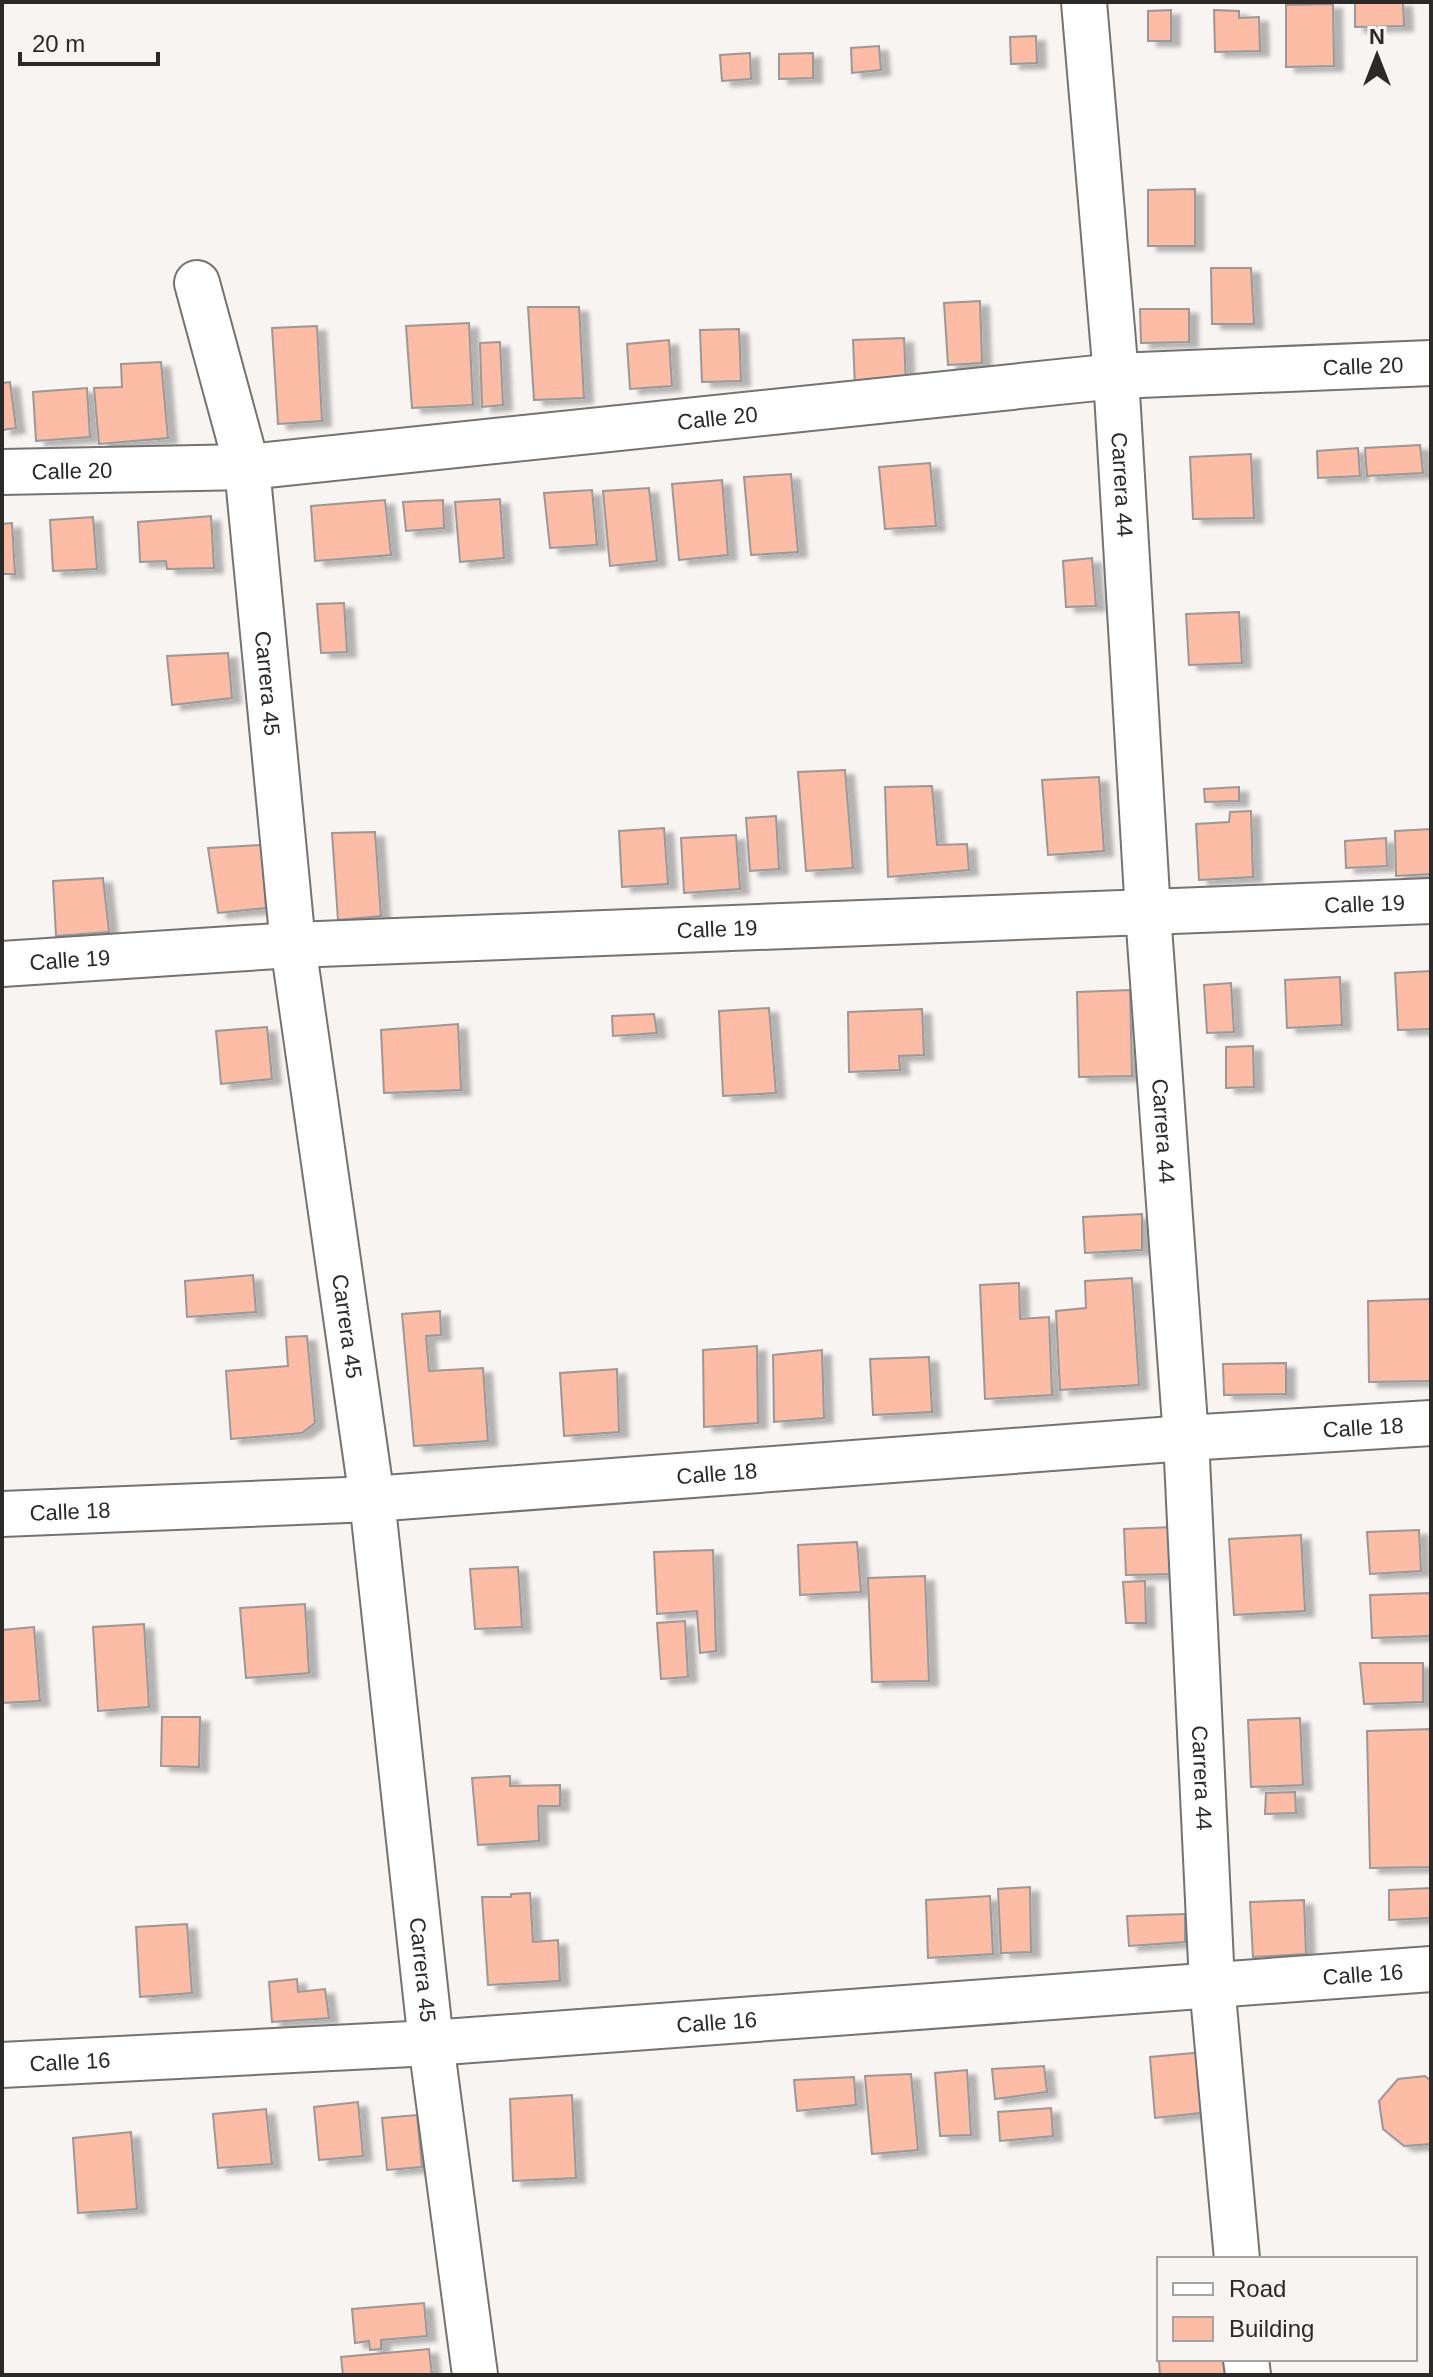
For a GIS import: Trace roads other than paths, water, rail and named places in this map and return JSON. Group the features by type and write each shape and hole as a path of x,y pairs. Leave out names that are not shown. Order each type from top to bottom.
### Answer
{"street":[{"name":"Carrera 44","path":"1084,2 1116,376 1148,913 1186,1438 1212,1984 1237,2257"},
{"name":"Carrera 45","path":"197,283 247,467 293,945 372,1499 431,2043 475,2375"},
{"name":"Calle 20","path":"2,472 247,467 1116,376 1431,363"},
{"name":"Calle 19","path":"2,964 293,945 1431,901"},
{"name":"Calle 18","path":"2,1514 372,1499 1186,1438 1431,1423"},
{"name":"Calle 16","path":"2,2065 431,2043 1431,1969"}]}
